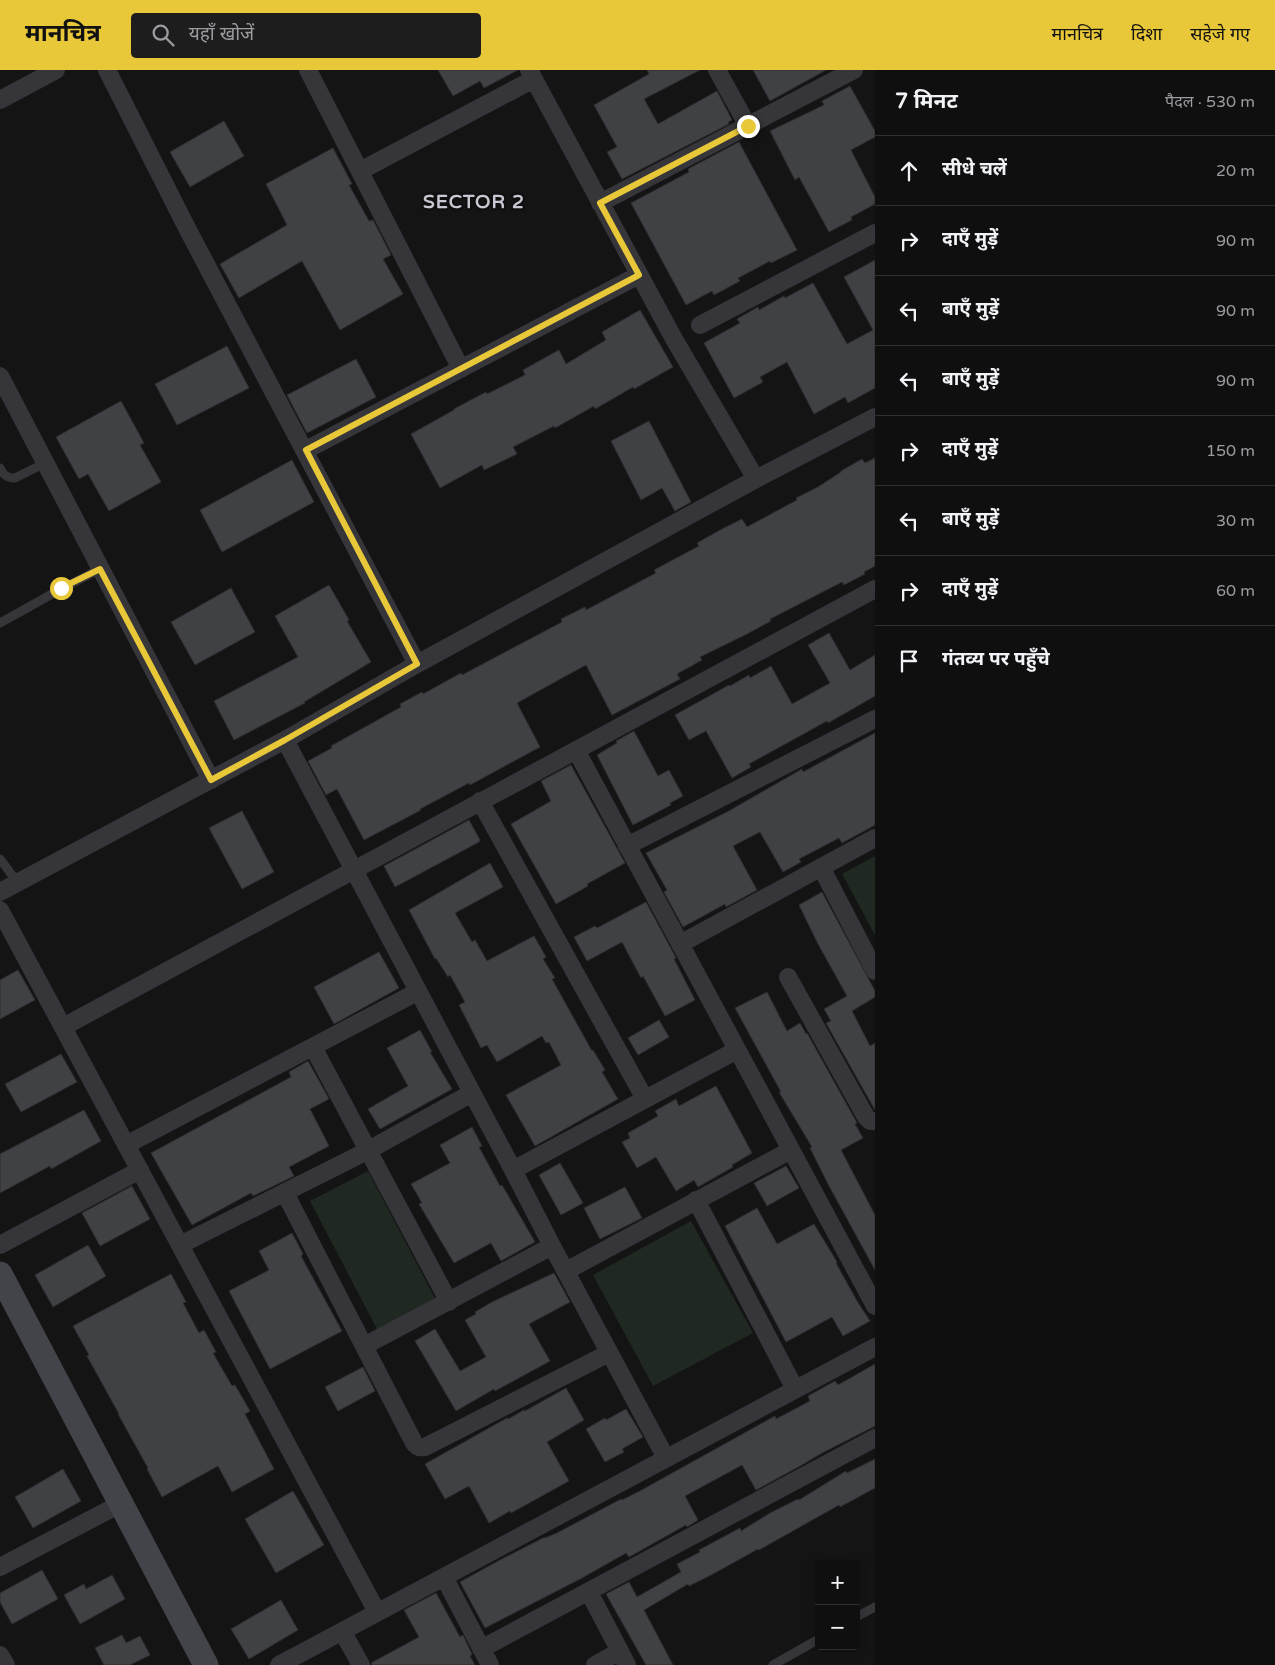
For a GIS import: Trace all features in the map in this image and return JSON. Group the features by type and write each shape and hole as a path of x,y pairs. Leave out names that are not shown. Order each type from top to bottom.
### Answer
{"street":[{"path":"0,100 56,70"},
{"path":"107,70 417,664"},
{"path":"308,70 461,368"},
{"path":"717,70 748,126"},
{"path":"600,203 854,70"},
{"path":"360,171 532,74 674,339 756,479"},
{"path":"700,324 875,233"},
{"path":"306,450 639,275"},
{"path":"0,376 211,780"},
{"path":"0,892 285,740 417,664 756,479 875,417"},
{"path":"63,1027 875,589"},
{"path":"627,846 875,719"},
{"path":"285,740 666,1458"},
{"path":"576,750 875,1306"},
{"path":"480,801 645,1099"},
{"path":"680,944 875,838"},
{"path":"821,867 875,971"},
{"path":"0,910 377,1612"},
{"path":"788,977 866,1117 870,1121 875,1121"},
{"path":"126,1145 418,992"},
{"path":"313,1047 449,1302"},
{"path":"513,1170 738,1050"},
{"path":"180,1245 367,1151 472,1093"},
{"path":"566,1271 791,1150"},
{"path":"0,1245 140,1170"},
{"path":"285,1193 413,1441 421,1448 610,1353"},
{"path":"696,1200 795,1389"},
{"path":"364,1346 552,1246"},
{"path":"0,1274 206,1665"},
{"path":"279,1665 875,1347"},
{"path":"481,1649 875,1438"},
{"path":"0,1567 122,1503"},
{"path":"444,1577 490,1665"},
{"path":"588,1592 624,1658 595,1665"},
{"path":"342,1631 360,1665"},
{"path":"0,1655 6,1665"}],"lane":[{"path":"0,468 3,474 14,478 45,464"},
{"path":"0,623 61,588 100,569"},
{"path":"0,859 16,882"},
{"path":"860,1615 875,1607"},
{"path":"773,1665 815,1641"}],"shaded area":[{"path":"875,856 875,935 842,874"},
{"path":"368,1171 436,1300 378,1331 310,1201"},
{"path":"691,1221 753,1333 653,1386 593,1275"}],"building":[{"path":"438,70 518,70 484,88 480,81 453,96"},
{"path":"647,70 700,70 644,99 658,124 717,91 732,120 728,122 729,124 622,179 607,152 617,147 594,105 649,74"},
{"path":"753,70 826,70 770,101"},
{"path":"850,86 875,131 875,137 851,150 875,197 875,204 851,217 852,220 829,232 799,177 795,180 770,131 824,105 822,101"},
{"path":"224,121 244,156 190,187 170,152"},
{"path":"739,142 797,250 771,263 770,261 738,278 740,281 714,295 712,291 686,305 631,203 689,172 688,169"},
{"path":"333,148 352,184 349,185 369,221 373,220 391,255 383,259 403,294 340,330 302,261 239,298 220,264 287,225 266,184"},
{"path":"875,260 875,388 848,403 845,397 814,414 787,362 760,377 763,382 734,398 704,343 740,323 737,319 758,307 759,310 813,283 847,344 873,330 844,277"},
{"path":"640,310 673,367 595,409 594,406 555,428 554,426 513,447 517,454 484,470 482,465 440,488 411,434 486,392 487,394 525,375 523,370 559,350 566,364 606,340 602,332"},
{"path":"227,346 249,388 177,425 155,384"},
{"path":"356,359 376,397 307,433 287,395"},
{"path":"121,401 144,443 140,445 161,482 109,511 88,474 79,479 56,437"},
{"path":"649,421 691,502 675,511 662,488 641,500 611,441"},
{"path":"875,458 875,566 864,572 865,574 844,585 842,582 770,619 771,621 747,634 700,657 702,660 677,674 680,679 612,715 586,665 517,703 540,747 364,840 337,789 326,795 308,761 332,748 331,746 401,707 400,704 422,692 423,694 461,673 462,675 562,622 561,619 585,607 586,610 656,573 654,570 699,546 697,543 722,529 742,519 747,527 797,500 796,498 818,487 862,459 865,463"},
{"path":"292,460 314,502 222,552 200,510"},
{"path":"329,585 371,662 305,703 234,740 214,701 298,657 275,616"},
{"path":"231,588 255,632 195,665 171,622"},
{"path":"829,633 850,670 875,655 875,696 749,764 751,767 732,778 706,731 689,740 675,715 729,685 749,675 750,678 771,666 792,704 830,683 808,645"},
{"path":"634,731 658,776 669,770 683,796 670,803 671,805 633,825 597,755"},
{"path":"875,733 875,825 842,843 839,838 799,859 801,862 783,872 760,832 733,846 757,890 726,907 725,904 683,927 664,892 667,890 646,853 727,812 802,769 803,772"},
{"path":"571,765 625,863 556,904 511,824 551,801 541,781"},
{"path":"242,811 274,872 242,889 209,828"},
{"path":"469,820 480,840 479,842 395,887 384,866"},
{"path":"490,863 503,887 455,913 472,942 475,940 487,961 534,936 546,957 543,959 555,978 552,979 592,1051 605,1070 602,1072 618,1099 535,1146 506,1095 561,1065 549,1042 546,1043 542,1036 497,1062 487,1045 481,1048 459,1005 465,1002 450,975 448,977 435,959 409,910"},
{"path":"822,892 875,991 875,997 852,1011 870,1046 875,1043 875,1110 826,1023 831,1021 824,1009 847,996 799,905"},
{"path":"646,902 676,958 674,959 695,1000 665,1016 643,976 641,978 622,942 587,961 574,937 595,926 597,928"},
{"path":"379,952 399,988 334,1024 314,987"},
{"path":"18,970 35,1000 0,1019 0,980"},
{"path":"767,992 787,1031 800,1023 807,1033 857,1123 855,1124 863,1138 841,1150 875,1215 875,1270 828,1184 810,1148 812,1147 779,1092 781,1092 735,1008"},
{"path":"659,1020 669,1037 638,1055 628,1038"},
{"path":"420,1030 432,1052 430,1052 452,1089 380,1129 368,1109 408,1086 387,1048"},
{"path":"61,1054 77,1082 21,1112 5,1084"},
{"path":"308,1061 329,1099 310,1109 329,1146 289,1167 294,1176 253,1196 251,1193 192,1225 151,1153 291,1077 289,1072"},
{"path":"716,1086 752,1153 732,1165 733,1167 698,1187 694,1180 676,1191 656,1157 637,1168 622,1142 630,1138 628,1133 658,1116 655,1111 676,1099 679,1106"},
{"path":"84,1110 101,1141 51,1169 50,1166 0,1193 0,1154"},
{"path":"472,1127 482,1146 479,1147 500,1186 502,1185 535,1242 501,1261 491,1243 454,1263 419,1204 422,1203 411,1184 450,1163 440,1145"},
{"path":"560,1163 583,1203 561,1215 539,1175"},
{"path":"786,1166 799,1188 767,1206 754,1183"},
{"path":"132,1186 150,1219 100,1246 82,1213"},
{"path":"625,1187 642,1218 600,1239 584,1208"},
{"path":"757,1208 777,1244 814,1224 870,1321 843,1336 832,1317 786,1342 725,1226"},
{"path":"292,1233 303,1254 301,1256 342,1331 270,1369 229,1291 269,1270 259,1251"},
{"path":"88,1245 106,1276 53,1307 35,1275"},
{"path":"554,1273 570,1302 529,1324 550,1361 495,1391 494,1389 456,1411 415,1341 435,1329 460,1371 486,1357 465,1320 492,1302"},
{"path":"171,1274 186,1302 183,1303 199,1333 204,1330 216,1352 213,1353 232,1386 235,1385 250,1411 245,1414 274,1469 232,1492 218,1466 162,1497 73,1326"},
{"path":"875,1364 875,1426 756,1490 742,1465 685,1496 698,1520 687,1527 686,1525 629,1557 626,1553 485,1628 460,1582 545,1537 557,1533 638,1492 775,1416 776,1419 810,1401 808,1396 835,1381 838,1385"},
{"path":"363,1367 375,1391 338,1411 325,1387"},
{"path":"566,1388 584,1420 547,1442 569,1481 489,1523 469,1486 445,1499 425,1464 507,1418 525,1411"},
{"path":"626,1409 643,1437 622,1449 624,1452 605,1462 586,1429"},
{"path":"875,1459 875,1488 840,1507 839,1505 713,1574 689,1586 688,1584 644,1610 673,1665 646,1665 606,1594 629,1582 637,1597 681,1572 677,1564 700,1552 699,1550 740,1528 741,1531 770,1513 799,1500 846,1471 847,1473"},
{"path":"63,1469 81,1501 33,1528 15,1497"},
{"path":"293,1491 324,1545 276,1573 245,1519"},
{"path":"42,1570 58,1599 12,1624 0,1602 0,1593"},
{"path":"112,1575 125,1599 80,1624 64,1595 84,1584 86,1589"},
{"path":"436,1593 460,1637 463,1635 475,1665 372,1665 371,1663 419,1637 404,1610"},
{"path":"281,1600 298,1630 249,1659 231,1629"},
{"path":"122,1635 126,1643 140,1636 150,1655 130,1665 104,1665 95,1648"}],"district":[{"name":"SECTOR 2","path":"474,202"}],"route":[{"path":"61,588 100,569 211,780 417,664 306,450 639,275 600,203 748,126"}]}
